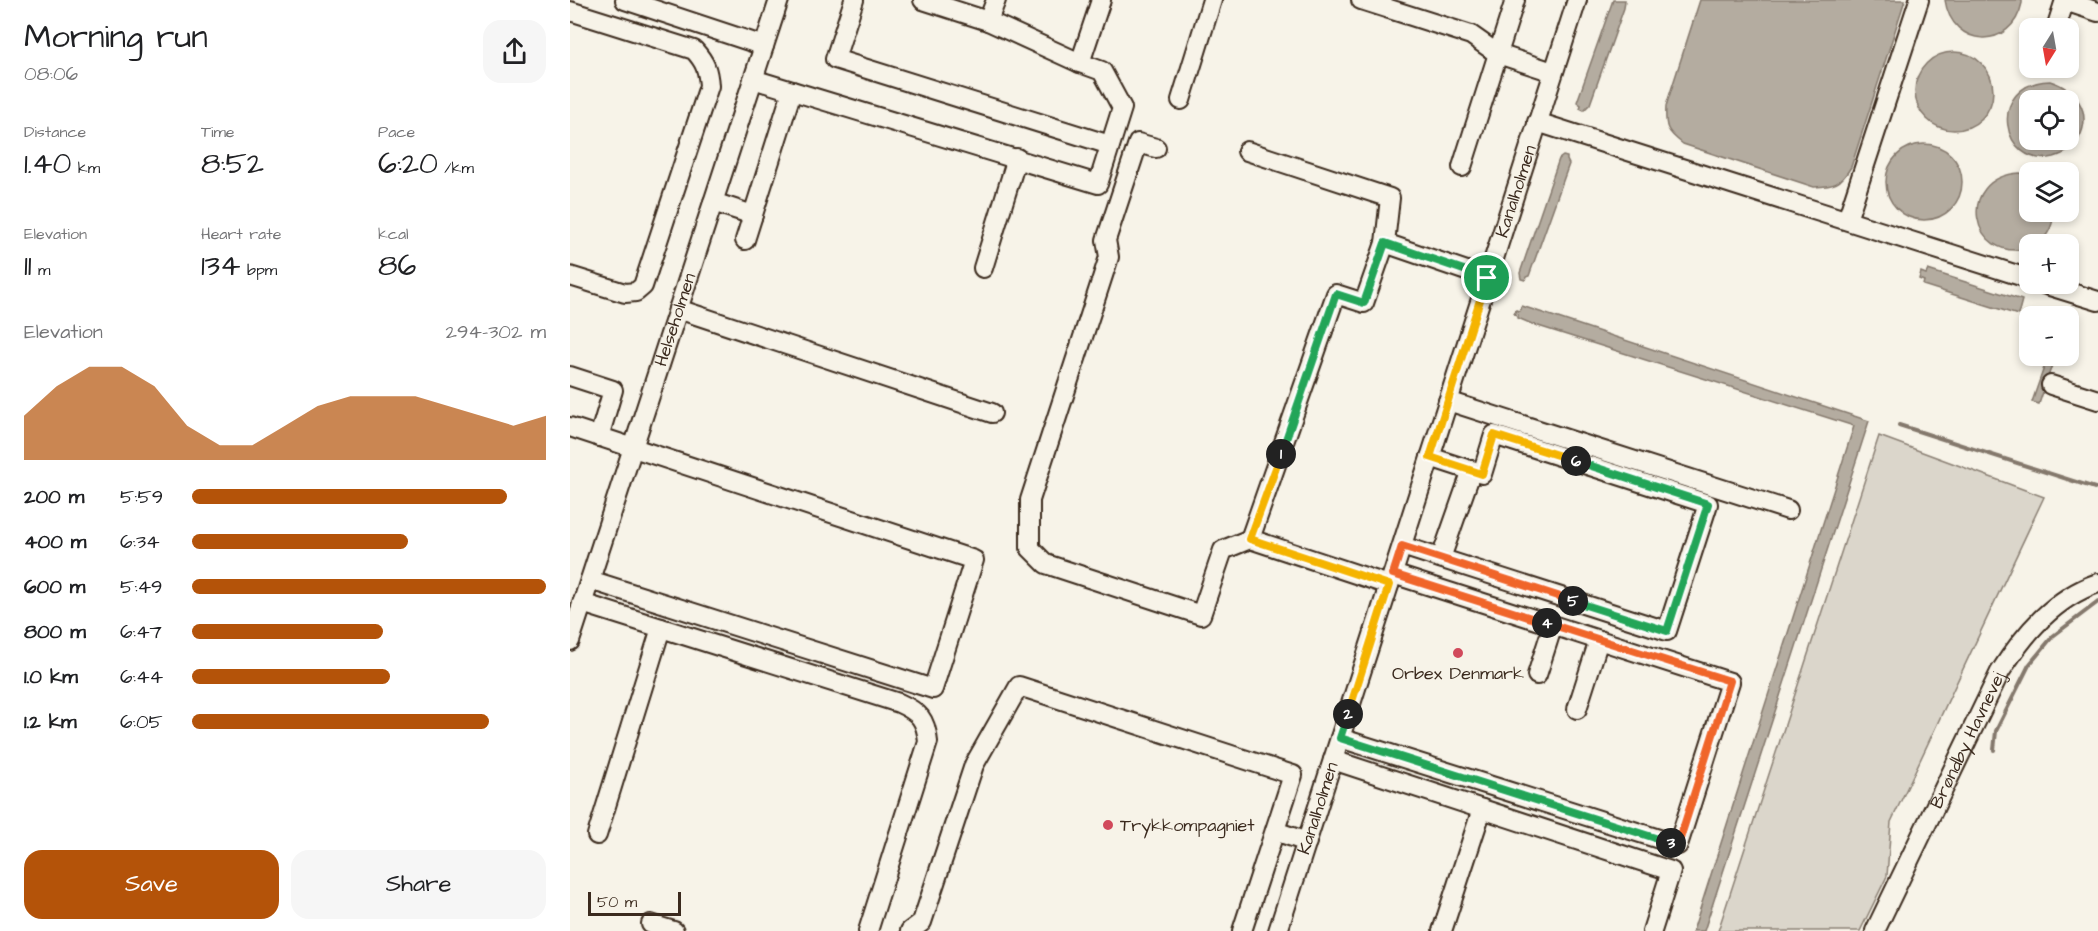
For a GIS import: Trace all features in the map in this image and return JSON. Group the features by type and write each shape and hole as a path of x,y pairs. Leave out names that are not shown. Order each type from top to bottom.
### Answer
{"street":[{"name":"Helseholmen","path":"572,629 779,0"},
{"path":"854,0 835,59 1110,145"},
{"path":"753,79 1098,184 1122,108 1102,71 988,21 923,0"},
{"path":"988,21 996,0"},
{"path":"1080,63 1101,0"},
{"path":"1181,100 1212,0"},
{"path":"1361,0 1471,35 1498,54 1553,72"},
{"path":"1462,167 1515,0"},
{"name":"Kanalholmen","path":"1278,931 1577,0"},
{"path":"1847,220 1919,0"},
{"path":"2059,18 2065,1 2098,12"},
{"path":"636,2 764,46"},
{"path":"570,11 694,50 703,60 708,72 709,86 643,286 636,292 625,293 570,276"},
{"path":"745,240 792,91"},
{"path":"1537,122 2019,275"},
{"path":"1156,148 1138,143 1106,240 1109,257 1030,500 1030,548 1046,564 1201,615 1223,550 1250,539 1553,625 1730,681 1678,845 1340,738"},
{"path":"1247,151 1390,198 1385,243 1364,303 1336,294 1250,539"},
{"path":"983,268 1017,158"},
{"path":"713,202 753,215"},
{"path":"1385,243 1487,278"},
{"path":"2075,294 2098,301"},
{"path":"678,309 992,413"},
{"path":"570,376 613,390 599,437"},
{"path":"2051,385 2098,400"},
{"path":"1448,401 1788,510"},
{"path":"570,427 974,560 933,689 590,580"},
{"path":"1402,546 1667,631 1708,504 1494,435 1482,474 1430,457"},
{"path":"1441,558 1472,470"},
{"name":"Brøndby Havnevej","path":"1875,931 2000,672 2018,644 2039,620 2065,600 2098,583"},
{"path":"582,603 899,703 915,711 927,727 928,742 868,931"},
{"path":"1536,675 1553,625"},
{"path":"597,835 661,628"},
{"path":"1577,709 1599,640"},
{"path":"910,931 922,922 974,765 1019,686 1293,775 1242,931"},
{"path":"1333,760 1671,871 1652,931"},
{"path":"1449,929 1482,809"},
{"path":"1275,831 1307,842"},
{"path":"651,924 674,931"}],"shaded area":[{"path":"1613,0 1625,0 1624,8 1590,104 1584,110 1577,102"},
{"path":"1700,0 1905,0 1851,167 1844,178 1832,185 1814,187 1683,144 1673,136 1666,124 1666,106"},
{"path":"1945,0 2022,0 2022,3 2016,19 2007,30 1995,36 1982,38 1970,35 1959,28 1950,16"},
{"path":"1954,52 1969,55 1981,64 1990,76 1993,91 1990,106 1981,118 1969,127 1954,130 1939,127 1927,118 1918,106 1915,91 1918,76 1927,64 1939,55"},
{"path":"2050,81 2068,90 2023,90 2029,85"},
{"path":"2019,93 2019,147 2012,139 2008,125 2009,109"},
{"path":"2079,102 2083,110 2083,128 2079,138"},
{"path":"1932,144 1945,150 1956,161 1962,174 1960,197 1945,214 1932,220 1916,220 1903,214 1888,197 1886,174 1892,161 1909,146"},
{"path":"2069,150 2054,157 2036,158 2022,151"},
{"path":"1563,156 1567,157 1569,164 1529,276 1525,280 1521,279 1520,273 1559,159"},
{"path":"2019,173 2019,222 2052,222 2047,234 2019,234 2019,249 2009,250 1993,244 1983,232 1978,218 1978,203 1985,189 1999,178"},
{"path":"1928,270 2022,300 2018,315 1923,285 1924,281 1919,279 1921,272 1926,274"},
{"path":"1522,306 1869,421 1704,931 1693,931 1854,426 1532,324 1514,314"},
{"path":"2045,366 2052,366 2039,404 2032,402"},
{"path":"1879,436 2044,497 1891,822 1887,876 1860,931 1718,931"}],"waterway":[{"path":"1899,425 2098,489"},
{"path":"1994,750 1996,731 2029,665 2053,636 2098,602"}],"place":[{"name":"Orbex Denmark","path":"1458,653"},
{"name":"Trykkompagniet","path":"1108,825"}],"route":[{"path":"1385,243 1487,278 1430,457 1482,474 1494,435 1708,504 1667,631 1402,546 1393,574 1730,681 1678,845 1340,738 1389,585 1250,539 1336,294 1364,303 1385,243"}]}
